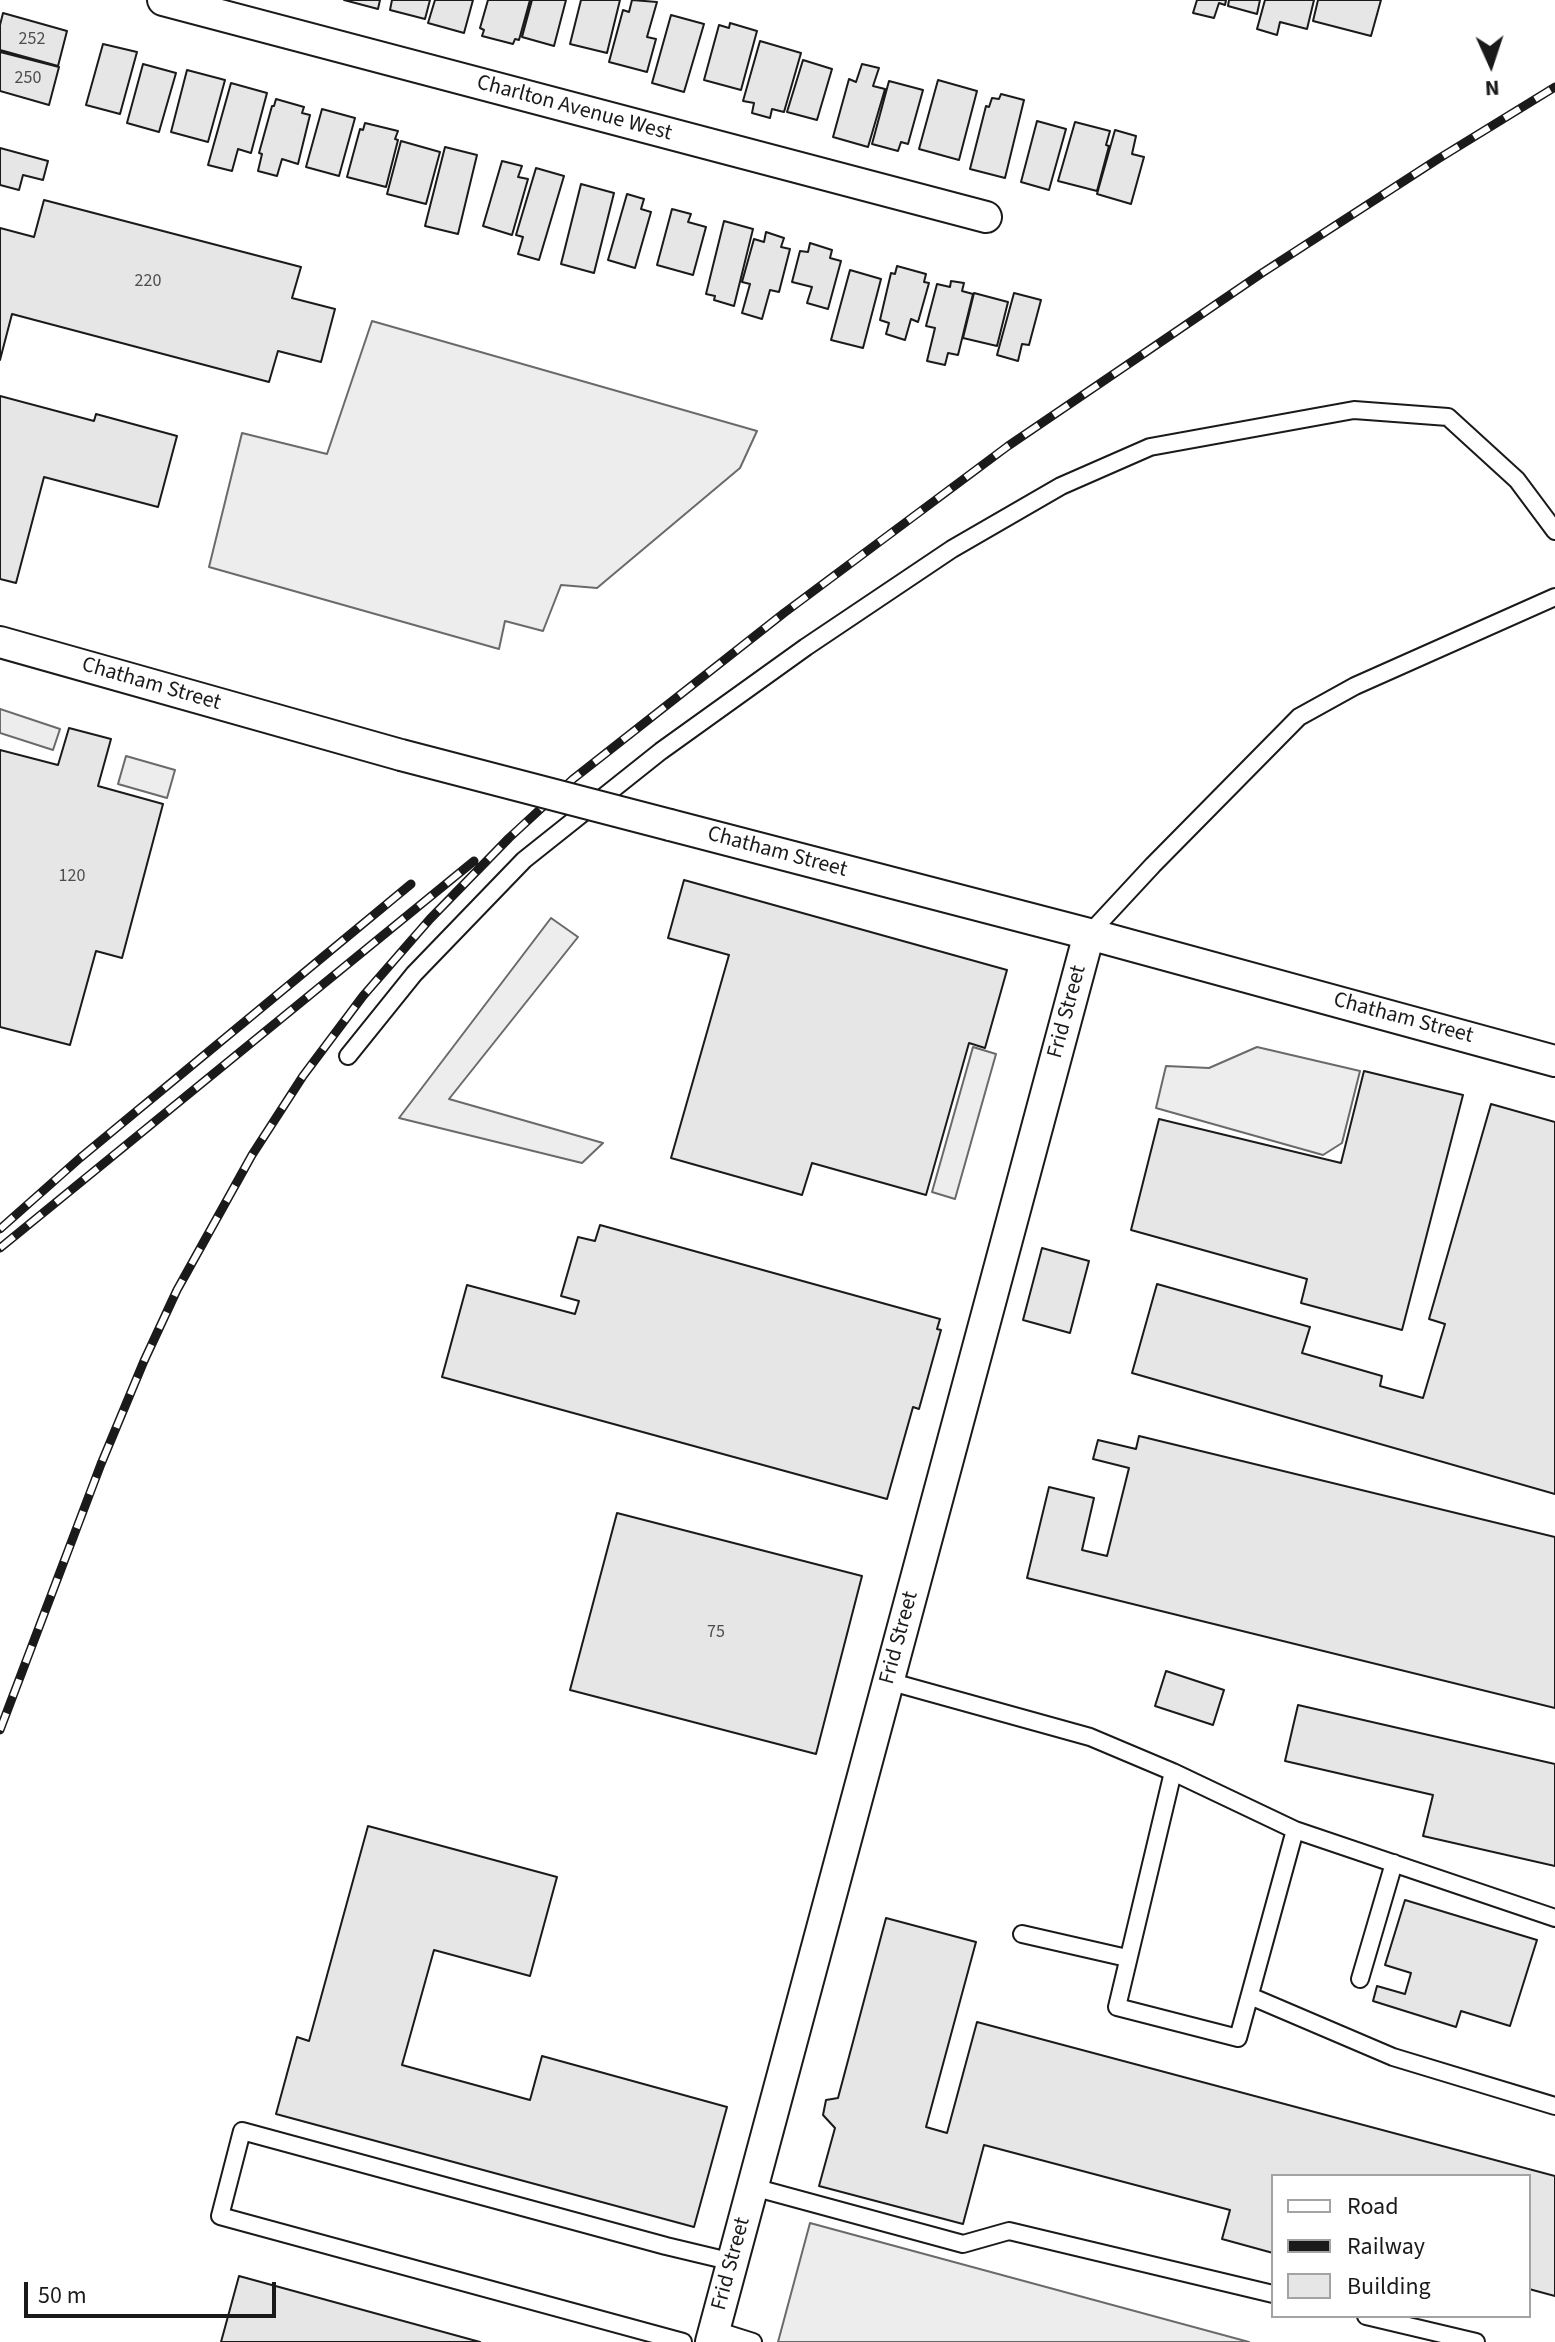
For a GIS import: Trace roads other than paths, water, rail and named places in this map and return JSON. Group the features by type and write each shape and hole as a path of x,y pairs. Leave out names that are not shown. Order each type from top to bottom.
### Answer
{"street":[{"name":"Charlton Avenue West","path":"163,0 986,217"},
{"name":"Chatham Street","path":"0,642 401,755 1089,934 1555,1061"},
{"name":"Frid Street","path":"713,2336 1089,934"}],"lane":[{"path":"348,1056 414,974 524,860 661,751 806,647 952,549 1061,486 1150,447 1354,410 1448,417 1517,480 1555,531"},
{"path":"1089,934 1299,717 1355,686 1555,597"},
{"path":"888,1681 1090,1737 1173,1772 1295,1830 1555,1918"},
{"path":"1173,1772 1117,2007 1238,2038 1295,1830"},
{"path":"1360,1979 1394,1863"},
{"path":"1022,1934 1127,1958"},
{"path":"1250,1996 1393,2057 1555,2106"},
{"path":"683,2342 220,2216 242,2131 733,2262"},
{"path":"753,2187 963,2244 1009,2231 1271,2294"},
{"path":"1374,2318 1476,2342"},
{"path":"713,2336 753,2342"}],"railway":[{"path":"0,1730 101,1464 177,1290 252,1155 303,1076 363,996 430,919 509,838 573,779 784,613 1008,446 1262,273 1555,87"},
{"path":"0,1248 474,861"},
{"path":"0,1229 80,1158 411,884"}]}
